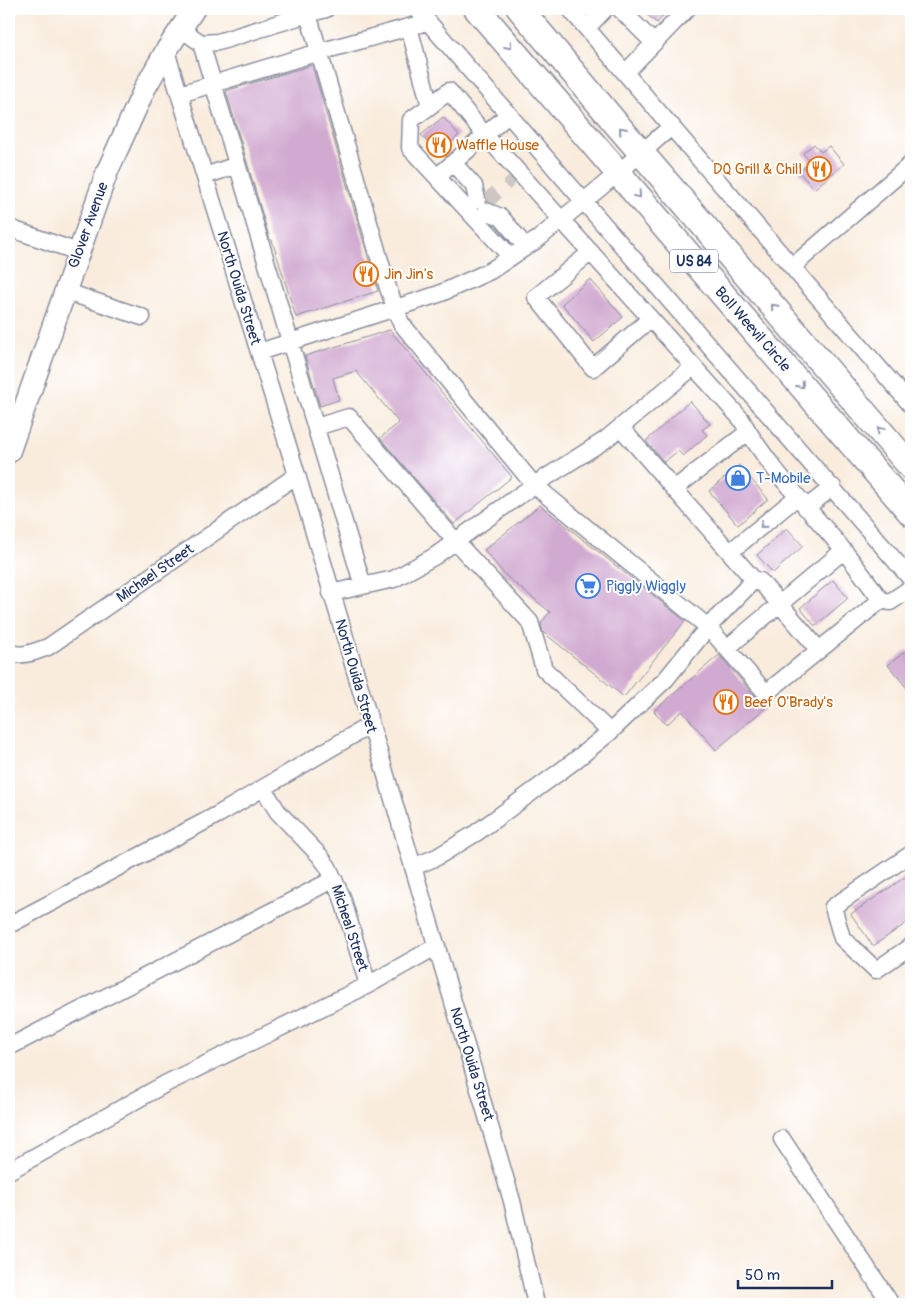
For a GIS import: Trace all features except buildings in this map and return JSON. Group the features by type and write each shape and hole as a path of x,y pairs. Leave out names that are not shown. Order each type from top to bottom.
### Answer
{"highway":[{"name":"Boll Weevil Circle","path":"477,9 911,513"},
{"name":"Boll Weevil Circle","path":"520,9 911,467"}],"main road":[{"name":"Glover Avenue","path":"9,452 107,172 145,88 166,51 194,9"}],"street":[{"path":"181,29 201,43 218,42 326,9"},
{"path":"417,9 911,579"},
{"path":"570,9 911,405"},
{"path":"587,28 605,9"},
{"path":"620,9 654,43"},
{"path":"625,72 687,9"},
{"path":"308,14 401,323 534,485 708,627 766,693 881,600"},
{"path":"180,94 319,52 428,22"},
{"path":"409,27 430,106"},
{"path":"201,43 363,586"},
{"name":"North Ouida Street","path":"166,51 297,476 437,946 512,1200 536,1304"},
{"path":"511,257 438,176 410,148 411,120 449,91 512,181 591,252 741,419 756,446 881,600 890,602 911,588"},
{"path":"438,176 509,114"},
{"path":"259,352 440,294 490,271 558,223 672,126"},
{"path":"481,138 558,223"},
{"path":"453,163 526,247"},
{"path":"792,267 911,164"},
{"path":"205,176 237,166"},
{"path":"9,228 78,252"},
{"path":"591,252 536,297 593,368 650,319"},
{"path":"64,292 142,317"},
{"path":"331,593 394,579 456,542 534,485 606,440 693,367"},
{"path":"712,387 732,371"},
{"path":"316,427 349,417 456,542 530,622 544,669 610,732"},
{"path":"621,428 754,580 760,581 781,603 819,650"},
{"path":"674,489 748,432"},
{"name":"Michael Street","path":"9,653 17,655 33,653 48,647 297,476"},
{"path":"730,552 801,502 833,487"},
{"path":"727,648 843,551"},
{"path":"412,867 437,857 476,833 573,762 610,732 666,679 708,627 754,580"},
{"path":"9,925 219,814 370,725"},
{"name":"Micheal Street","path":"264,788 278,812 320,856 334,879 350,922 368,985 437,946"},
{"path":"911,854 833,907 842,938 876,970 911,946"},
{"path":"9,1047 334,879"},
{"path":"9,1171 165,1084 368,985"},
{"path":"782,1139 891,1304"}],"tunnel":[{"path":"508,177 515,184"},
{"path":"486,192 496,203"}],"place":[{"name":"Waffle House","path":"439,145"},
{"name":"DQ Grill & Chill","path":"819,169"},
{"name":"Jin Jin's","path":"366,274"},
{"name":"T-Mobile","path":"738,478"},
{"name":"Piggly Wiggly","path":"588,586"},
{"name":"Beef O'Brady's","path":"726,702"}]}
